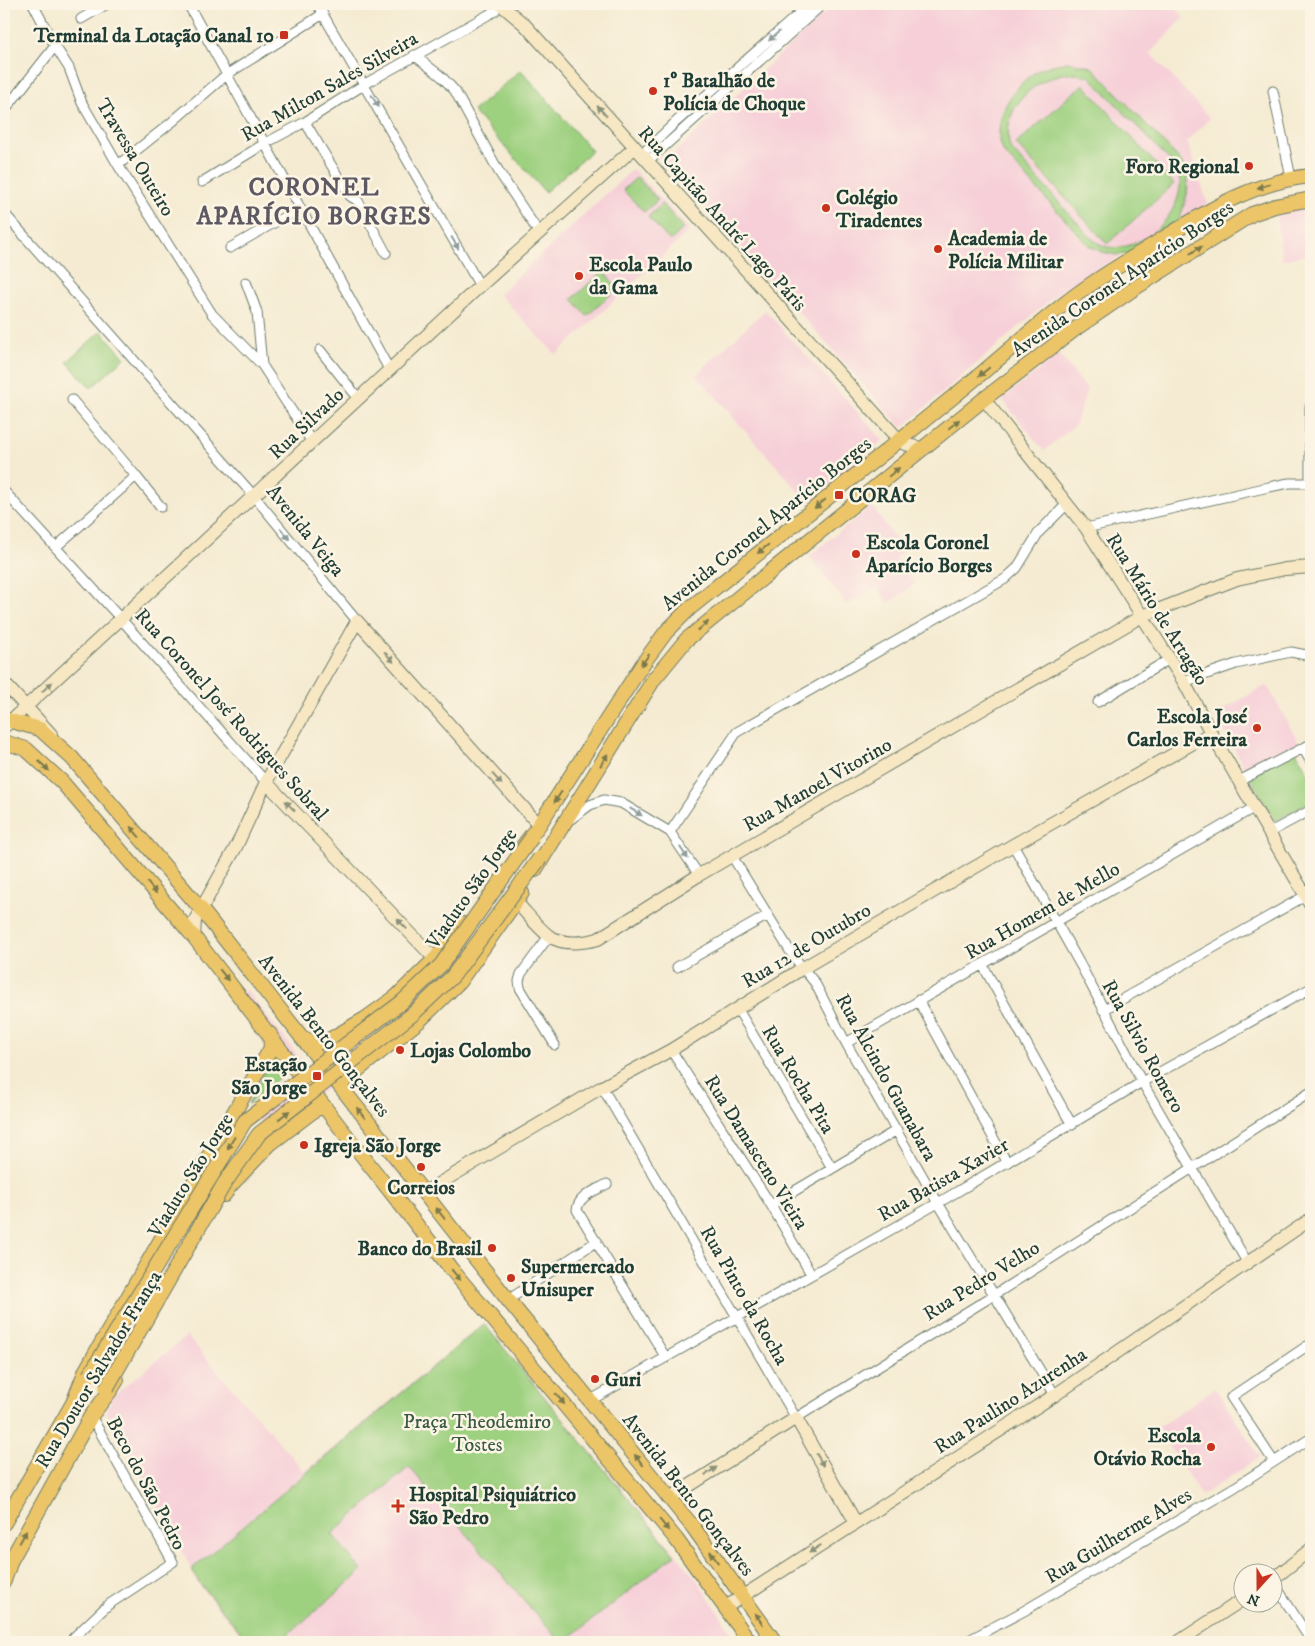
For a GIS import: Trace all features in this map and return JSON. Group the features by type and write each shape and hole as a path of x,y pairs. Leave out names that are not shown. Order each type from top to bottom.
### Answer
{"main road":[{"name":"Avenida Coronel Aparício Borges","path":"301,1037 315,1043 329,1040 396,997 435,960 539,825 644,662 666,632 690,608 972,382 1060,307 1101,278 1185,225 1235,197 1291,178 1311,176"},
{"name":"Avenida Coronel Aparício Borges","path":"339,1085 419,1021 459,982 516,902 654,680 686,640 984,399 1078,327 1135,288 1252,214 1275,206 1311,199"},
{"name":"Avenida Bento Gonçalves","path":"6,722 40,730 72,758 201,909 508,1300 693,1527 775,1642"},
{"name":"Avenida Bento Gonçalves","path":"4,742 26,749 62,782 194,937 452,1270 676,1539 750,1642"},
{"name":"Viaduto São Jorge","path":"72,1403 245,1121 402,1002 441,965 539,825"},
{"name":"Viaduto São Jorge","path":"91,1416 224,1184 259,1134 413,1014 453,976 550,845"},
{"path":"364,1019 367,1036 374,1043 386,1048"},
{"name":"Rua Doutor Salvador França","path":"4,1523 72,1403 86,1370 271,1048 270,1034"},
{"name":"Rua Doutor Salvador França","path":"4,1581 11,1560 91,1416 110,1391 229,1186 270,1144 316,1109 325,1107"},
{"path":"234,1111 256,1115 266,1127 270,1144"}],"street":[{"name":"Travessa Outeiro","path":"33,4 69,68 82,103 118,165 212,314 262,365 312,442"},
{"path":"81,19 107,4"},
{"path":"188,4 390,371"},
{"path":"317,4 365,84 480,286"},
{"name":"Rua Milton Sales Silveira","path":"202,182 414,55 495,11 498,4"},
{"name":"Rua Capitão André Lago Páris","path":"498,4 525,25 899,440 905,444 924,449"},
{"name":"Rua Silvado","path":"796,22 810,4"},
{"name":"Rua Silvado","path":"6,722 121,619 539,233 641,155 684,128 703,112 719,91 757,56 796,22 823,4"},
{"path":"118,165 172,122 226,75 323,14"},
{"path":"4,110 55,46"},
{"path":"414,55 442,77 455,91 499,172 539,233"},
{"name":"Rua Silvado","path":"660,144 677,122 696,105 719,91"},
{"path":"1273,91 1291,178"},
{"path":"696,105 703,112"},
{"path":"305,122 350,196 358,201 386,253"},
{"path":"677,122 684,128"},
{"path":"230,248 300,208"},
{"name":"Avenida Veiga","path":"4,213 254,496 357,621 539,825"},
{"path":"246,282 257,312 262,365"},
{"path":"320,350 359,399"},
{"name":"Rua Mário de Artagão","path":"984,399 1086,528 1168,660 1184,682 1211,733 1308,900"},
{"path":"72,400 161,507"},
{"path":"1086,528 1289,483 1311,483 1310,407"},
{"path":"56,547 136,476"},
{"name":"Rua Coronel José Rodrigues Sobral","path":"4,491 266,782 435,960"},
{"path":"670,832 737,732 1005,579 1017,568 1040,532 1067,504"},
{"name":"Rua Manoel Vitorino","path":"550,936 568,942 584,943 598,939 699,875 1142,616 1237,579 1285,569 1311,567"},
{"path":"194,937 195,920 236,847 266,782 357,621"},
{"path":"1184,682 1236,664 1292,652 1311,656"},
{"path":"1098,702 1168,660"},
{"path":"4,683 72,758"},
{"name":"Rua 12 de Outubro","path":"423,1193 602,1087 672,1050 803,968 1013,845 1211,733"},
{"path":"1239,781 1307,746 1311,762"},
{"path":"563,824 590,805 604,800 621,803 670,832 699,875"},
{"name":"Rua Homem de Mello","path":"846,1043 1255,807"},
{"path":"1270,832 1311,810"},
{"name":"Rua Silvio Romero","path":"1013,845 1057,922 1142,1082 1247,1262"},
{"name":"Rua Alcindo Guanabara","path":"732,856 793,956 815,983 846,1043 938,1203 1055,1394"},
{"path":"1103,1010 1308,900"},
{"path":"516,902 550,936 521,974 518,981 520,988 555,1045"},
{"path":"677,967 768,915"},
{"path":"982,964 1072,1125"},
{"name":"Rua Batista Xavier","path":"591,1400 938,1203 1142,1082 1311,988"},
{"path":"918,1000 1006,1163"},
{"name":"Rua Rocha Pita","path":"737,1008 832,1168"},
{"name":"Rua Damasceno Vieira","path":"672,1050 771,1205 811,1274"},
{"name":"Rua Pinto da Rocha","path":"602,1087 856,1523"},
{"name":"Rua Pedro Velho","path":"670,1498 994,1295 1192,1166 1311,1092"},
{"path":"771,1205 897,1130"},
{"path":"607,1184 581,1199 577,1210 666,1358"},
{"name":"Rua Paulino Azurenha","path":"726,1608 1055,1394 1311,1219"},
{"path":"508,1300 597,1241"},
{"path":"1274,1462 1232,1396 1307,1346 1311,1347"},
{"name":"Beco do São Pedro","path":"73,1638 108,1605 173,1562 91,1416"},
{"name":"Rua Guilherme Alves","path":"965,1642 1022,1612 1311,1438"},
{"path":"1282,1572 1311,1549"},
{"path":"1282,1596 1311,1641"},
{"path":"1178,1642 1232,1607"}],"shaded area":[{"name":"Academia de Polícia Militar","path":"834,4 1173,4 1184,18 1150,53 1210,118 1187,142 1208,204 1057,294 902,428 665,162"},
{"name":"Escola Paulo da Gama","path":"633,169 690,230 556,355 499,294"},
{"path":"1311,208 1311,254 1282,260 1276,211"},
{"name":"CORAG","path":"765,310 883,440 809,503 696,375"},
{"path":"1059,354 1087,389 1076,424 1044,451 1002,399"},
{"name":"Escola Coronel Aparício Borges","path":"872,506 904,551 895,557 915,584 889,603 876,587 847,605 809,556"},
{"name":"Escola José Carlos Ferreira","path":"1267,685 1299,743 1247,772 1215,714"},
{"name":"Estação São Jorge","path":"246,989 307,1067 364,1025 380,1045 332,1082 401,1169 396,1173 328,1088 268,1132 251,1111 302,1070 241,993"},
{"name":"Hospital Psiquiátrico São Pedro","path":"484,1323 697,1580 738,1642 247,1642 198,1584 184,1554 106,1411 113,1396 187,1336 305,1472"},
{"name":"Escola Otávio Rocha","path":"1215,1388 1260,1457 1201,1496 1158,1428"}],"green space":[{"path":"1067,62 1093,68 1181,161 1188,179 1187,194 1180,219 1171,230 1129,254 1117,255 1102,252 1089,246 1004,153 1000,142 1001,118 1011,96 1019,86 1037,71 1048,66","holes":["1067,73 1089,76 1175,166 1180,181 1179,194 1174,207 1157,229 1133,244 1120,247 1107,247 1090,237 1010,148 1008,134 1014,109 1031,89 1054,76"]},
{"path":"521,70 592,151 545,192 473,111"},
{"path":"1083,84 1174,184 1107,244 1016,144"},
{"path":"637,177 658,200 644,212 623,190"},
{"path":"662,204 684,228 670,241 648,217"},
{"path":"603,271 618,288 587,316 572,299"},
{"path":"101,331 125,358 91,388 67,362"},
{"path":"1293,746 1311,778 1311,801 1275,821 1247,772"},
{"path":"274,1054 287,1071 248,1104"},
{"name":"Praça Theodemiro Tostes","path":"484,1324 675,1555 564,1642 560,1642 409,1467 332,1534 362,1571 279,1642 249,1642 199,1583 192,1569"}],"place":[{"name":"Terminal da Lotação Canal 10","path":"284,35"},
{"name":"1º Batalhão de Polícia de Choque","path":"653,91"},
{"name":"Foro Regional","path":"1249,166"},
{"name":"Colégio Tiradentes","path":"826,208"},
{"name":"Academia de Polícia Militar","path":"938,249"},
{"name":"Escola Paulo da Gama","path":"579,276"},
{"name":"CORAG","path":"839,495"},
{"name":"Escola Coronel Aparício Borges","path":"856,554"},
{"name":"Escola José Carlos Ferreira","path":"1257,728"},
{"name":"Lojas Colombo","path":"400,1050"},
{"name":"Estação São Jorge","path":"317,1076"},
{"name":"Igreja São Jorge","path":"304,1145"},
{"name":"Correios","path":"421,1167"},
{"name":"Banco do Brasil","path":"492,1248"},
{"name":"Supermercado Unisuper","path":"511,1278"},
{"name":"Guri","path":"595,1379"},
{"name":"Escola Otávio Rocha","path":"1211,1447"},
{"name":"Hospital Psiquiátrico São Pedro","path":"398,1506"}],"district":[{"name":"CORONEL APARÍCIO BORGES","path":"314,200"}]}
